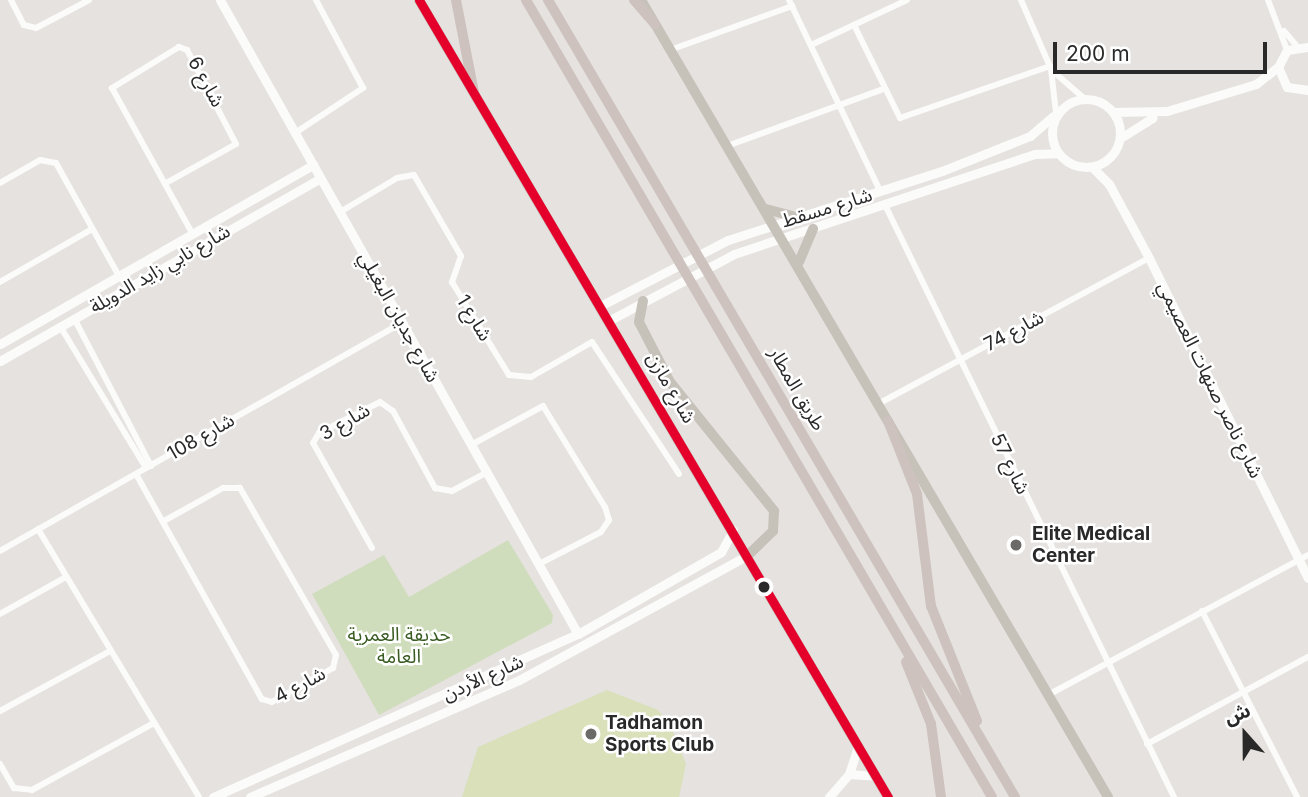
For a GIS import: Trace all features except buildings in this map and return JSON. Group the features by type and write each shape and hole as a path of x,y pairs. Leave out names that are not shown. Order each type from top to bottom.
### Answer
{"highway":[{"path":"456,0 474,93"},
{"name":"طريق المطار","path":"526,0 713,313 893,630 992,797"},
{"name":"طريق المطار","path":"548,0 1015,797"},
{"path":"634,0 655,24"},
{"path":"888,421 917,494 933,614 991,756"},
{"path":"893,630 931,724 940,797"}],"main road":[{"name":"شارع مازن","path":"419,0 602,305 888,797"},
{"path":"641,0 799,263 878,404 1108,797"},
{"path":"766,209 795,217"},
{"path":"799,263 813,229"},
{"path":"643,301 639,322 670,382 774,511 773,531 747,555"}],"street":[{"path":"11,0 24,24 36,28 89,0"},
{"path":"295,133 363,88 316,0"},
{"path":"811,45 906,0"},
{"path":"1021,0 1051,67 1055,114 1051,138 1058,153 1092,167 1110,159"},
{"path":"1268,0 1282,30 1287,50"},
{"name":"شارع جديان البغيلي","path":"222,1 578,634"},
{"path":"670,50 790,3 880,191"},
{"path":"854,25 890,109 911,117 1051,67"},
{"path":"1282,30 1297,46"},
{"path":"1109,184 1110,159 1122,137 1167,111 1256,84 1278,67 1287,50 1297,46 1308,47"},
{"name":"شارع 6","path":"166,184 236,144 187,50 179,47 112,88 192,233"},
{"path":"1051,67 1085,99 1113,112 1167,111"},
{"path":"1278,67 1287,87"},
{"path":"1256,84 1308,90"},
{"path":"727,146 881,90"},
{"path":"1055,114 1085,99"},
{"path":"1113,112 1122,137"},
{"name":"شارع مسقط","path":"602,305 691,256 795,217 942,171 1030,136 1055,114"},
{"name":"شارع مسقط","path":"610,320 697,270 783,237 943,187 1035,154 1058,153"},
{"path":"0,183 48,158 119,276"},
{"name":"شارع نابي زايد الدويلة","path":"0,344 313,165"},
{"name":"شارع ناصر صنهات العصيمي","path":"1092,167 1109,184 1149,258 1308,578"},
{"path":"942,171 943,187"},
{"name":"شارع 1","path":"340,212 397,178 414,175 461,256 452,282 509,375 531,377 592,342 678,474"},
{"name":"شارع نابي زايد الدويلة","path":"0,360 321,178"},
{"path":"919,179 926,183 922,193"},
{"path":"254,198 262,211"},
{"name":"شارع 57","path":"885,205 1174,797"},
{"path":"237,208 245,211 244,222"},
{"path":"0,282 92,229"},
{"name":"شارع 74","path":"878,404 1149,258"},
{"path":"74,318 87,350 130,424 148,467"},
{"name":"شارع 108","path":"0,551 402,323"},
{"path":"60,326 121,429 148,467"},
{"path":"79,354 87,350"},
{"name":"شارع 3","path":"372,548 313,443 319,433 380,402 393,411 435,488 452,491 486,472"},
{"path":"642,415 660,404"},
{"path":"471,445 543,406 605,507 609,520 601,532 539,564"},
{"path":"121,429 130,424"},
{"name":"شارع 4","path":"136,474 261,699 272,702 333,668 336,655 240,488 223,488 164,521"},
{"path":"38,529 152,724 168,738 199,797"},
{"name":"شارع الأردن","path":"213,797 578,634 721,552 733,530"},
{"name":"شارع الأردن","path":"250,797 519,680 646,613 747,555"},
{"path":"1048,695 1308,555"},
{"path":"0,614 66,577"},
{"path":"637,600 646,613"},
{"path":"1202,611 1297,797"},
{"path":"0,711 108,652"},
{"path":"1147,744 1308,657"},
{"path":"513,665 519,680"},
{"path":"0,764 14,788 32,790 152,724"},
{"path":"347,737 357,742 355,751"},
{"path":"829,797 849,774 858,747"},
{"path":"849,774 876,776"}],"green space":[{"name":"حديقة العمرية العامة","path":"508,540 553,615 552,623 379,715 312,594 384,555 409,597"},
{"name":"Tadhamon Sports Club","path":"607,690 658,710 670,724 686,764 679,797 462,797 478,747"}],"transit line":[{"path":"419,0 888,797"}],"place":[{"name":"Elite Medical Center","path":"1016,545"},
{"name":"Tadhamon Sports Club","path":"591,734"}]}
